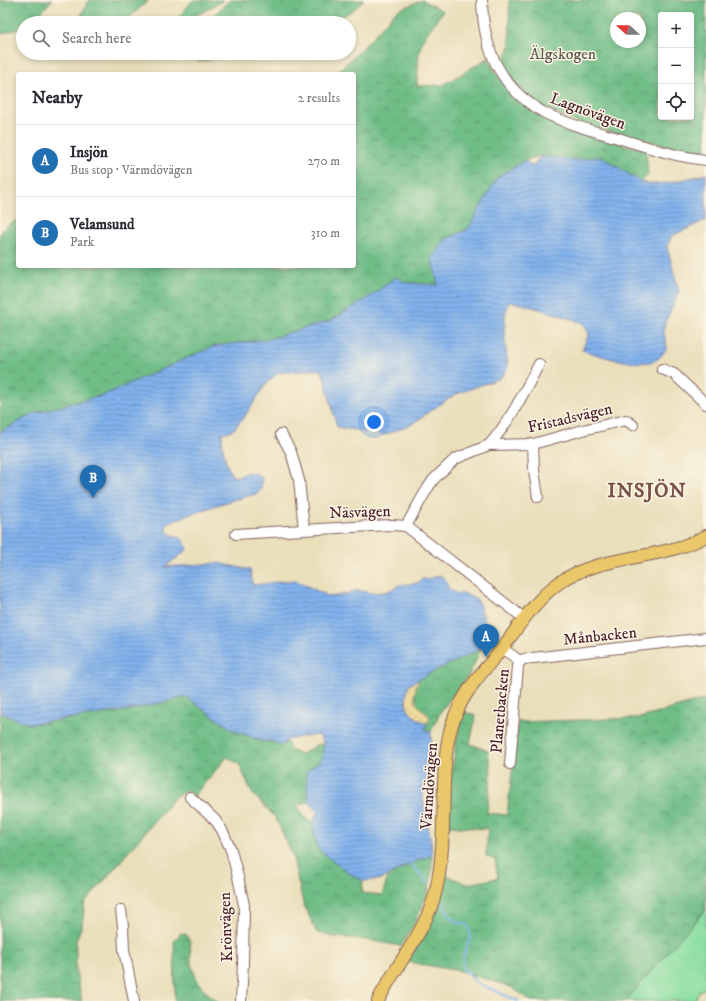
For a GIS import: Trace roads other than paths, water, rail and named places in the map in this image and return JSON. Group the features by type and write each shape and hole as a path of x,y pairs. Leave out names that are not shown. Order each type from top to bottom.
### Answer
{"main road":[{"name":"Värmdövägen","path":"378,1001 420,930 429,912 436,891 440,872 447,745 459,706 476,680 542,597 561,582 584,570 659,553 699,540 706,536"}],"street":[{"name":"Lagnövägen","path":"482,0 484,28 493,59 507,82 533,105 556,118 582,128 675,156 706,160"},
{"path":"489,444 500,432 514,412 539,364"},
{"path":"662,369 674,374 706,404"},
{"name":"Fristadsvägen","path":"406,526 420,499 434,479 455,459 489,444 533,444 626,420 633,425"},
{"path":"281,434 291,452 299,480 304,530"},
{"path":"533,444 534,470 538,497"},
{"name":"Näsvägen","path":"236,534 392,525 406,526 525,619"},
{"name":"Månbacken","path":"520,661 524,659 706,638"},
{"path":"502,648 520,661"},
{"name":"Planetbacken","path":"510,764 518,666 520,661"},
{"name":"Krönvägen","path":"190,797 215,820 222,830 231,850 238,877 244,905 241,1001"},
{"path":"121,910 124,950 134,1001"}],"water":[{"path":"540,156 575,160 602,157 641,182 651,184 669,183 706,174 706,220 672,236 667,246 679,292 663,328 667,348 659,358 649,362 630,362 609,358 582,350 589,334 583,323 543,310 509,302 505,314 504,330 508,367 501,378 456,394 414,423 385,435 337,427 324,376 321,370 278,373 266,384 245,416 233,430 222,433 224,456 232,476 240,476 248,472 256,474 262,478 261,490 256,494 226,502 169,522 166,527 168,532 182,539 188,549 165,567 218,563 250,570 253,585 295,580 330,597 347,594 358,590 370,593 385,592 399,585 418,583 423,578 426,580 440,575 447,581 448,588 457,594 464,593 478,601 487,628 481,649 432,672 409,685 407,693 406,705 408,709 411,713 427,724 425,728 427,731 431,731 431,757 422,795 431,841 432,855 411,863 382,879 363,881 349,873 317,848 312,822 318,813 309,802 306,772 322,759 324,744 319,735 287,740 282,746 272,741 262,741 233,730 186,697 129,710 30,724 0,713 0,432 35,413 104,395 214,346 269,339 332,320 371,296 396,277 407,283 438,285 432,259 445,240 468,229 497,178 525,160 533,167"}],"waterway":[{"path":"411,863 428,884"},
{"path":"440,897 452,919 467,924 469,929 470,937 464,955 463,968 477,983 518,1001"}],"place":[{"name":"Velamsund","path":"93,498"},
{"name":"Insjön","path":"486,657"}],"district":[{"name":"INSJÖN","path":"647,491"}],"park label":[{"name":"Älgskogen","path":"563,54"}]}
